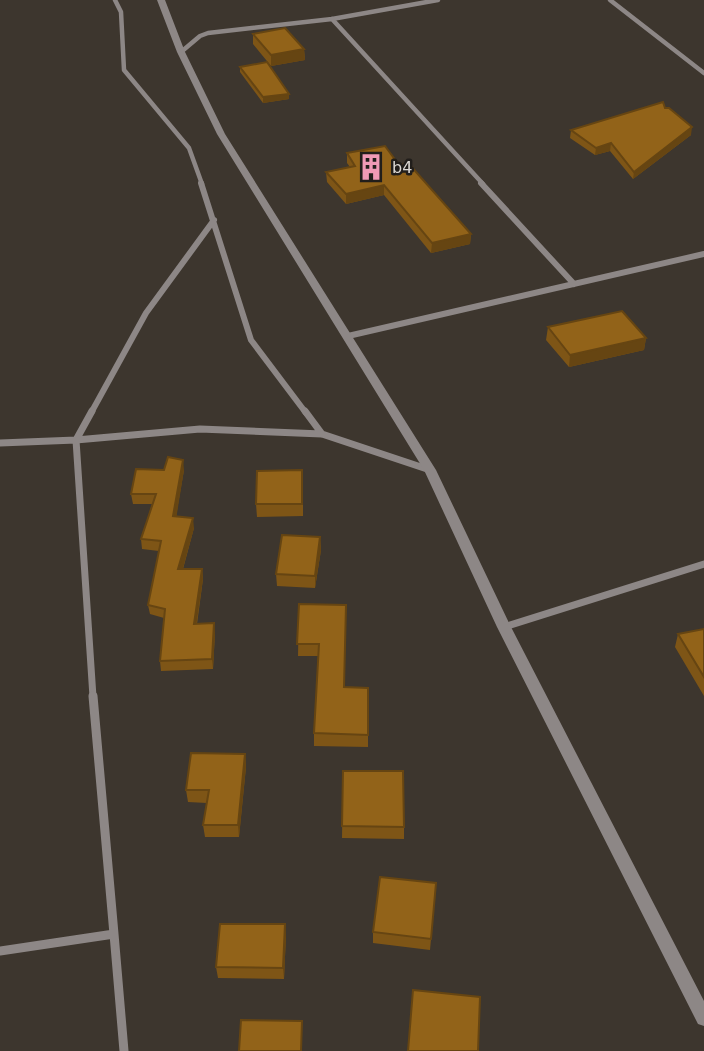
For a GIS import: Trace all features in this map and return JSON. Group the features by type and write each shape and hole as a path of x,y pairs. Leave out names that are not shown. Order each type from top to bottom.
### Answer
{"street":[{"path":"115,0 121,12 124,70 189,148 251,340 322,434"},
{"path":"160,0 181,52 221,134 430,470 505,627 704,1018"},
{"path":"181,52 200,36 208,33 332,19 438,0"},
{"path":"610,0 704,73"},
{"path":"332,19 574,284"},
{"path":"693,63 704,61"},
{"path":"124,1051 89,649 76,440 146,313 214,220"},
{"path":"348,337 704,254"},
{"path":"0,443 76,440 200,429 322,434 430,470"},
{"path":"505,627 704,564"},
{"path":"0,951 114,934"}],"building":[{"path":"285,28 304,49 271,55 253,34"},
{"path":"267,62 289,94 263,97 240,67"},
{"path":"663,102 665,108 669,108 692,127 634,172 611,143 596,148 571,130"},
{"path":"385,146 399,165 409,164 471,234 432,243 384,185 346,194 326,172 355,166 347,153"},
{"path":"622,311 646,338 570,355 548,327"},
{"path":"168,457 183,460 173,516 193,518 178,569 202,569 194,624 214,623 212,659 160,661 165,609 148,605 161,541 141,539 156,494 131,494 136,469 164,470"},
{"path":"302,470 302,504 256,504 257,471"},
{"path":"282,535 320,537 315,576 276,574"},
{"path":"299,604 346,605 344,687 368,688 368,735 314,733 319,644 297,644"},
{"path":"704,629 704,677 678,634"},
{"path":"191,753 245,754 238,825 203,825 209,790 186,790"},
{"path":"343,771 403,771 404,827 342,826"},
{"path":"380,877 436,883 431,939 373,932"},
{"path":"220,924 285,924 283,968 216,967"},
{"path":"413,990 480,997 478,1051 408,1051"},
{"path":"241,1020 302,1021 301,1051 239,1051"}],"place":[{"name":"b4","path":"371,167"}]}
